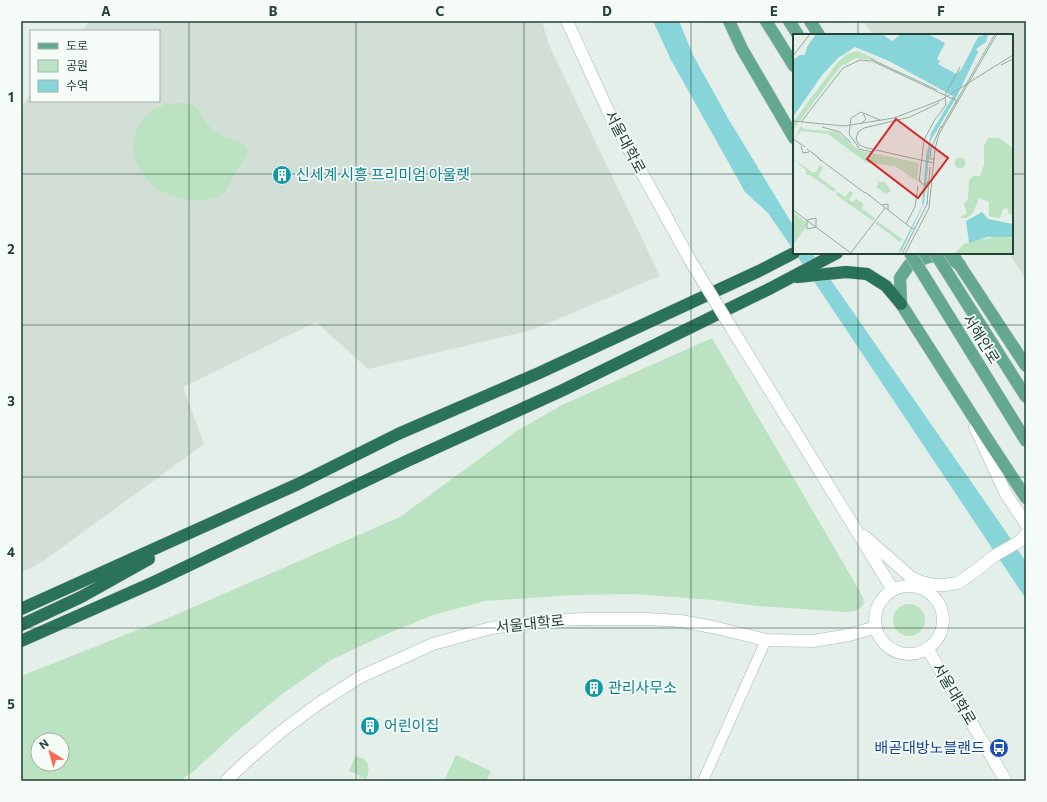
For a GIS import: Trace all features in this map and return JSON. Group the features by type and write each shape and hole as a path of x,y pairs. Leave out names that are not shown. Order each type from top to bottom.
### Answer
{"highway":[{"path":"780,260 793,246"},
{"path":"21,609 298,484 398,434 539,373 759,271 793,254"},
{"path":"21,641 152,583 407,461 561,391 771,288 835,254"},
{"path":"790,278 846,272 867,274 886,286 902,304"},
{"path":"21,625 81,597 235,513"},
{"path":"21,645 53,627"}],"main road":[{"name":"서울대학로","path":"567,21 610,115 690,260 893,590"},
{"path":"729,21 742,49 793,136"},
{"path":"766,21 793,64"},
{"path":"789,21 797,34"},
{"path":"810,21 818,34"},
{"name":"서해안로","path":"911,254 1026,441"},
{"name":"서해안로","path":"936,254 1026,397"},
{"path":"953,254 1026,366"},
{"path":"960,265 945,255 928,257 909,265 900,278 902,304 1026,498"},
{"path":"965,404 1006,494 1026,524"},
{"path":"854,527 912,578 933,585 959,586"},
{"path":"876,627 875,616 878,606 884,597 893,590 914,586 924,590 948,593 959,586 994,556 1024,537"},
{"name":"서울대학로","path":"226,781 284,730 318,704 360,677 433,644 462,635 492,628 556,620 588,619 646,619 688,623 717,628 766,640 813,641 848,635 876,627 884,644 900,653 910,654 927,648 936,640 942,629 943,617 938,602 933,596 924,590"},
{"name":"서울대학로","path":"927,648 1006,781"}],"street":[{"path":"702,781 766,640"}],"shaded area":[{"path":"90,21 542,21 549,45 660,276 532,330 368,369 316,322 183,387 204,444 42,562 21,573 21,107 30,95 30,102 160,102 160,30 83,30"},
{"path":"864,21 1026,21 1026,280 1010,254 1013,254 1013,34 871,34"}],"green space":[{"path":"174,103 186,103 195,106 212,129 225,137 241,142 248,151 224,193 212,199 191,201 156,189 146,179 137,164 133,147 137,128 152,110"},
{"path":"712,338 863,597 864,601 862,606 855,611 848,612 757,606 713,600 635,594 572,595 485,601 433,615 382,636 331,660 282,694 233,735 195,770 180,781 21,781 21,676 173,616 400,517 517,431 562,405"},
{"path":"906,604 912,604 921,608 925,620 921,632 912,636 906,636 897,632 893,623 893,617 897,608"},
{"path":"456,755 491,771 486,781 444,781"},
{"path":"355,756 364,759 368,764 368,774 366,779 349,771"}],"water":[{"path":"653,21 679,21 693,55 729,120 793,225 793,250 768,213 745,192 671,60"},
{"path":"796,254 813,254 1002,526 1026,562 1026,599"}],"place":[{"name":"신세계 시흥 프리미엄 아울렛","path":"282,175"},
{"name":"관리사무소","path":"594,688"},
{"name":"어린이집","path":"370,726"},
{"name":"배곧대방노블랜드","path":"999,748"}]}
